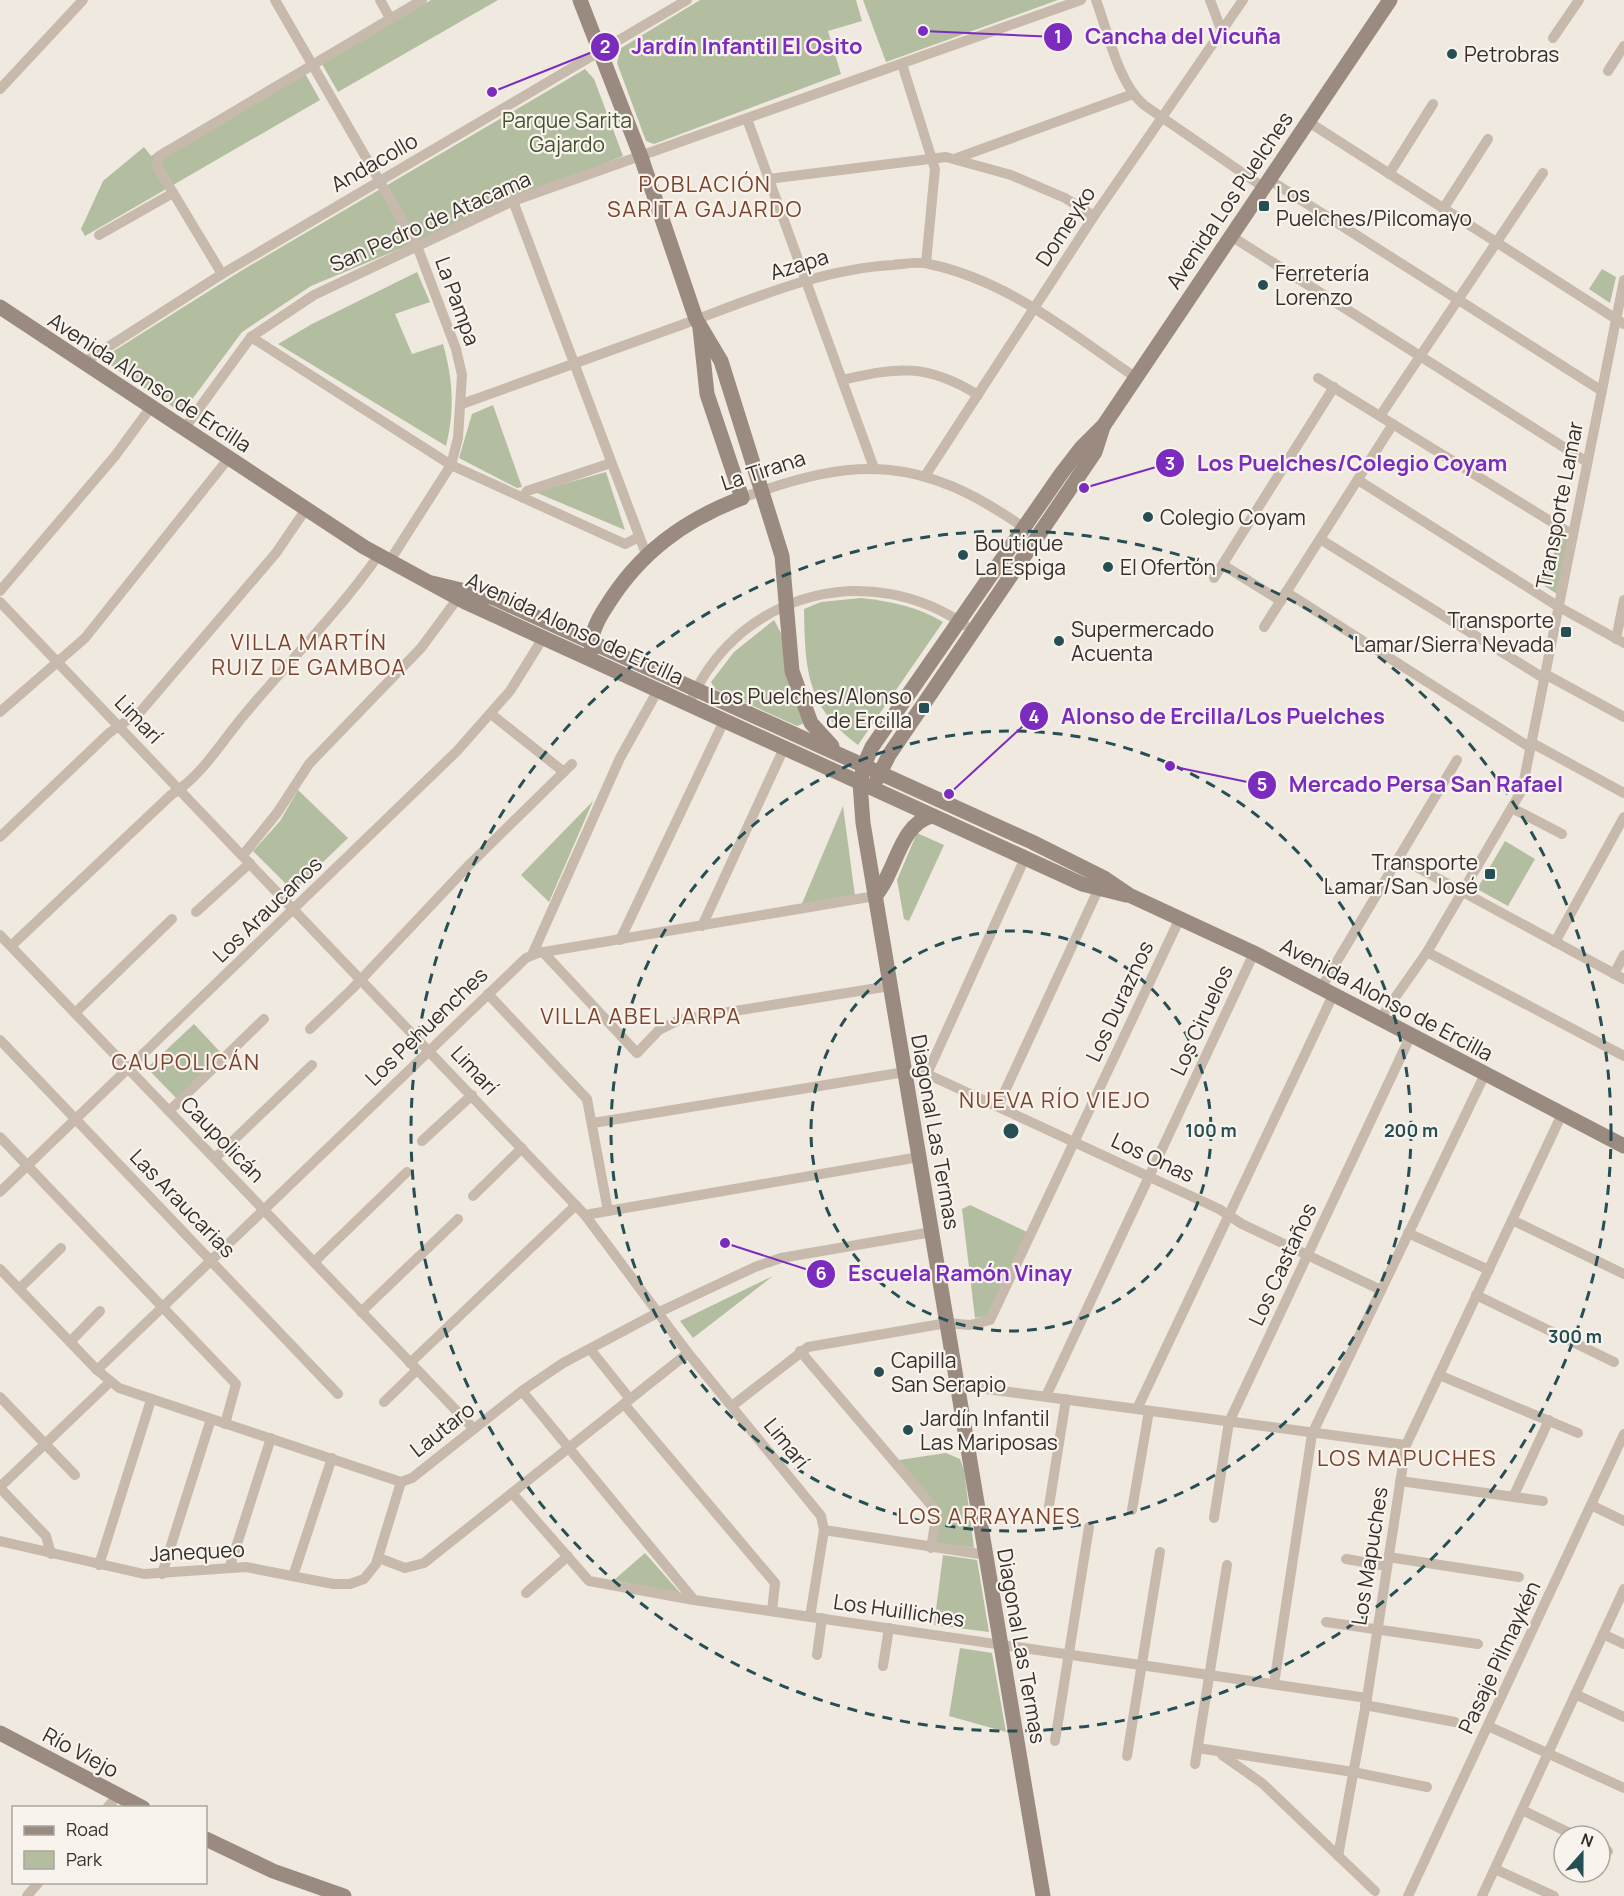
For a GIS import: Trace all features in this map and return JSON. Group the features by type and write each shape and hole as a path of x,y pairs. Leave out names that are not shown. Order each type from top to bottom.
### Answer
{"main road":[{"path":"580,0 641,157 698,323 707,394 742,498"},
{"name":"Avenida Los Puelches","path":"864,765 872,747 1023,527 1081,448 1104,425 1390,0"},
{"name":"Avenida Alonso de Ercilla","path":"0,307 383,559 543,638 1025,858 1098,890 1129,895"},
{"path":"698,323 721,361 782,556 792,671 801,699 811,723 840,754"},
{"name":"Avenida Los Puelches","path":"867,786 880,772 1095,452 1104,425"},
{"name":"La Tirana","path":"591,641 600,616 615,592 646,554 693,520 742,498"},
{"name":"Avenida Alonso de Ercilla","path":"432,583 494,598 1067,859 1104,878 1129,895 1254,953 1485,1074 1622,1142"},
{"path":"591,641 594,655 602,664"},
{"name":"Diagonal Las Termas","path":"864,765 867,786 864,828 1043,1896"},
{"path":"875,896 884,886 911,828 921,818 932,816"},
{"name":"Río Viejo","path":"0,1733 139,1806"},
{"path":"207,1840 304,1890 344,1896"}],"street":[{"path":"0,89 83,0"},
{"name":"La Pampa","path":"11,946 203,767 245,713 383,559 451,465 458,438 462,404 462,375 456,349 417,246 381,180 275,0"},
{"path":"380,0 390,18"},
{"path":"222,274 157,166 159,156 422,0"},
{"name":"Andacollo","path":"83,363 222,274 687,0"},
{"name":"San Pedro de Atacama","path":"183,429 251,336 314,295 513,201 1081,0"},
{"path":"1096,0 1125,82 1133,94 1163,118 1602,391"},
{"path":"1210,0 1222,32"},
{"name":"Domeyko","path":"925,476 1094,216 1243,0"},
{"path":"1553,38 1579,0"},
{"path":"1608,71 1624,46"},
{"path":"902,64 933,156 935,169 926,263"},
{"path":"956,158 1133,94"},
{"path":"1389,174 1433,104"},
{"path":"747,119 874,468"},
{"path":"1307,121 1620,322"},
{"path":"1443,209 1488,139"},
{"path":"768,179 933,156 956,158 1022,180 1065,198 1094,216"},
{"path":"1380,416 1543,173"},
{"path":"99,235 173,193"},
{"path":"513,201 646,554"},
{"path":"1231,236 1587,462"},
{"name":"Azapa","path":"462,404 698,323 806,281 857,267 926,263 982,278 1035,307 1135,377"},
{"name":"Transporte Lamar","path":"1380,1019 1427,952 1522,790 1587,462 1620,322 1624,280"},
{"path":"251,336 451,465 625,544 639,537"},
{"path":"842,380 889,369 928,372 978,395"},
{"path":"1318,378 1573,535"},
{"path":"1214,578 1335,387"},
{"path":"0,591 115,456 151,407"},
{"path":"1264,627 1393,424"},
{"path":"0,712 58,662 95,626 228,459"},
{"path":"523,498 527,491 611,463"},
{"name":"La Tirana","path":"742,498 814,475 874,468 925,476 978,497 1023,527"},
{"path":"1358,480 1559,607 1620,641 1624,600"},
{"path":"0,837 119,726 141,711 250,585 276,553 306,509"},
{"path":"1320,539 1545,677 1624,717"},
{"path":"1222,565 1284,596 1531,746 1624,793"},
{"path":"689,705 712,665 734,640 763,619 787,606 827,592 880,591 916,600 959,621 974,632"},
{"path":"196,912 246,859 309,764 421,648 458,598"},
{"name":"Limarí","path":"0,602 585,1215 688,1353 818,1512 824,1530"},
{"name":"Los Araucanos","path":"0,1192 129,1070 491,714 543,638"},
{"path":"658,690 620,758 537,954 637,1053 659,1029 679,1020 890,986"},
{"path":"310,1029 470,864 568,768 491,714"},
{"path":"620,940 724,721"},
{"path":"702,926 784,748"},
{"path":"1132,1510 1143,1410 1327,991 1457,760"},
{"path":"1512,808 1562,834"},
{"path":"1555,942 1624,817"},
{"path":"927,1074 1025,858"},
{"path":"1400,858 1619,976 1624,956"},
{"path":"998,1106 1098,890"},
{"name":"Los Pehuenches","path":"97,1370 520,962 537,954 875,896"},
{"name":"Los Duraznos","path":"947,1323 970,1325 990,1320 1180,918"},
{"path":"75,1012 172,919"},
{"name":"Caupolicán","path":"0,935 474,1429"},
{"path":"1427,952 1624,1056"},
{"name":"Los Ciruelos","path":"1046,1396 1254,953"},
{"path":"488,994 587,1099 608,1211"},
{"path":"170,1112 264,1019"},
{"name":"Los Castaños","path":"1214,1518 1229,1422 1411,1035"},
{"name":"Las Araucarias","path":"0,1040 339,1394"},
{"path":"214,1158 312,1065"},
{"name":"Los Onas","path":"593,1123 905,1072 927,1074 1229,1215 1381,1290"},
{"path":"1274,1684 1312,1434 1485,1074"},
{"path":"422,1142 472,1095"},
{"name":"Los Mapuches","path":"1338,1856 1366,1701 1406,1445 1563,1114"},
{"path":"0,1137 236,1384 225,1424"},
{"path":"473,1196 522,1148"},
{"path":"585,1215 919,1157"},
{"path":"314,1262 407,1172"},
{"path":"384,1402 414,1367 576,1205"},
{"path":"361,1312 458,1219"},
{"path":"1512,1220 1624,1274"},
{"name":"Lautaro","path":"0,1269 110,1382 152,1400 401,1482 412,1478 522,1391 590,1349 657,1313 766,1262 932,1233"},
{"path":"1408,1233 1489,1270"},
{"path":"19,1288 61,1248"},
{"path":"1476,1295 1614,1362"},
{"path":"70,1342 100,1311"},
{"path":"732,1406 800,1352 814,1346 947,1323"},
{"path":"590,1349 627,1402 775,1583 772,1611"},
{"path":"800,1352 937,1512 931,1548"},
{"path":"379,1558 405,1568 419,1566 688,1353"},
{"path":"1439,1374 1578,1434"},
{"path":"51,1554 46,1536 0,1487 110,1382"},
{"path":"957,1386 1406,1445"},
{"path":"522,1391 694,1600"},
{"path":"0,1397 75,1475"},
{"path":"1049,1506 1066,1399"},
{"path":"99,1565 152,1400"},
{"path":"162,1575 211,1419"},
{"path":"1514,1496 1549,1420"},
{"name":"Pasaje Pilmaykén","path":"1408,1896 1624,1434"},
{"path":"230,1566 271,1438"},
{"path":"293,1576 332,1458"},
{"path":"1400,1481 1543,1501"},
{"name":"Janequeo","path":"0,1541 144,1574 162,1575 230,1566 333,1584 350,1584 369,1574 379,1558 401,1482"},
{"name":"Los Huilliches","path":"512,1493 589,1581 694,1600 1274,1684 1366,1701 1455,1722"},
{"path":"1591,1505 1624,1521"},
{"path":"1055,1741 1089,1527"},
{"path":"817,1655 816,1618 824,1530 986,1555"},
{"path":"1127,1756 1160,1552"},
{"path":"526,1593 568,1556"},
{"path":"1346,1560 1388,1561 1519,1577"},
{"path":"1195,1764 1227,1565"},
{"path":"1482,1896 1624,1589"},
{"path":"1326,1622 1478,1644"},
{"path":"883,1666 889,1628"},
{"path":"1603,1634 1624,1644"},
{"path":"1575,1694 1624,1717"},
{"path":"1488,1726 1624,1788"},
{"path":"1198,1748 1353,1772 1427,1787"},
{"path":"1216,1751 1262,1783 1375,1891"},
{"path":"108,1806 118,1795"},
{"path":"1522,1810 1552,1824"},
{"path":"1495,1869 1554,1896"},
{"path":"27,1896 37,1884"}],"green space":[{"path":"431,0 498,0 338,92 322,64"},
{"name":"Parque Sarita Gajardo","path":"700,0 856,0 862,21 828,31 841,74 654,144 646,141 617,63 621,48"},
{"path":"863,0 1058,0 886,62"},
{"path":"302,68 320,100 85,236 81,229 103,181 144,147 151,156"},
{"name":"Parque Sarita Gajardo","path":"585,69 594,79 623,156 311,286 242,332 182,413 101,359 244,269"},
{"path":"1602,269 1616,277 1610,303 1589,289"},
{"path":"417,272 430,302 395,314 412,354 443,344 452,395 451,420 446,446 278,344 312,324"},
{"path":"493,405 522,487 517,488 459,458 472,414"},
{"path":"606,472 625,530 535,492"},
{"path":"1564,536 1568,539 1557,594 1537,581"},
{"path":"861,598 904,606 924,612 943,622 858,745 841,731 818,701 808,668 804,609 821,602"},
{"path":"774,620 782,635 791,694 805,723 797,726 715,689 711,682 734,652"},
{"path":"298,790 348,838 293,891 253,851 280,821"},
{"path":"593,801 549,902 521,875"},
{"path":"843,806 855,896 801,906"},
{"path":"917,833 944,845 909,921 904,919 897,880"},
{"path":"1505,841 1535,859 1508,906 1477,889"},
{"path":"194,1024 223,1055 177,1099 147,1068"},
{"path":"970,1205 1027,1232 988,1316 975,1318 962,1209"},
{"path":"773,1276 693,1338 680,1321"},
{"path":"946,1453 960,1459 964,1470 974,1548 936,1543 940,1511 899,1460"},
{"path":"645,1553 682,1595 614,1580"},
{"path":"943,1555 977,1560 989,1632 934,1625"},
{"path":"960,1648 992,1653 1006,1732 949,1716"}],"place":[{"name":"Cancha del Vicuña","path":"923,31"},
{"name":"Petrobras","path":"1452,54"},
{"name":"Jardín Infantil El Osito","path":"492,92"},
{"name":"Los Puelches/Pilcomayo","path":"1264,206"},
{"name":"Ferretería Lorenzo","path":"1263,285"},
{"name":"Los Puelches/Colegio Coyam","path":"1084,488"},
{"name":"Colegio Coyam","path":"1148,517"},
{"name":"Boutique La Espiga","path":"963,555"},
{"name":"El Ofertón","path":"1108,567"},
{"name":"Transporte Lamar/Sierra Nevada","path":"1566,632"},
{"name":"Supermercado Acuenta","path":"1059,641"},
{"name":"Los Puelches/Alonso de Ercilla","path":"924,708"},
{"name":"Mercado Persa San Rafael","path":"1170,766"},
{"name":"Alonso de Ercilla/Los Puelches","path":"949,794"},
{"name":"Transporte Lamar/San José","path":"1490,874"},
{"name":"Escuela Ramón Vinay","path":"725,1243"},
{"name":"Capilla San Serapio","path":"879,1372"},
{"name":"Jardín Infantil Las Mariposas","path":"908,1430"}],"district":[{"name":"POBLACIÓN SARITA GAJARDO","path":"705,196"},
{"name":"VILLA MARTÍN RUIZ DE GAMBOA","path":"309,654"},
{"name":"VILLA ABEL JARPA","path":"641,1016"},
{"name":"CAUPOLICÁN","path":"186,1062"},
{"name":"NUEVA RÍO VIEJO","path":"1055,1100"},
{"name":"LOS MAPUCHES","path":"1407,1458"},
{"name":"LOS ARRAYANES","path":"989,1516"}]}
